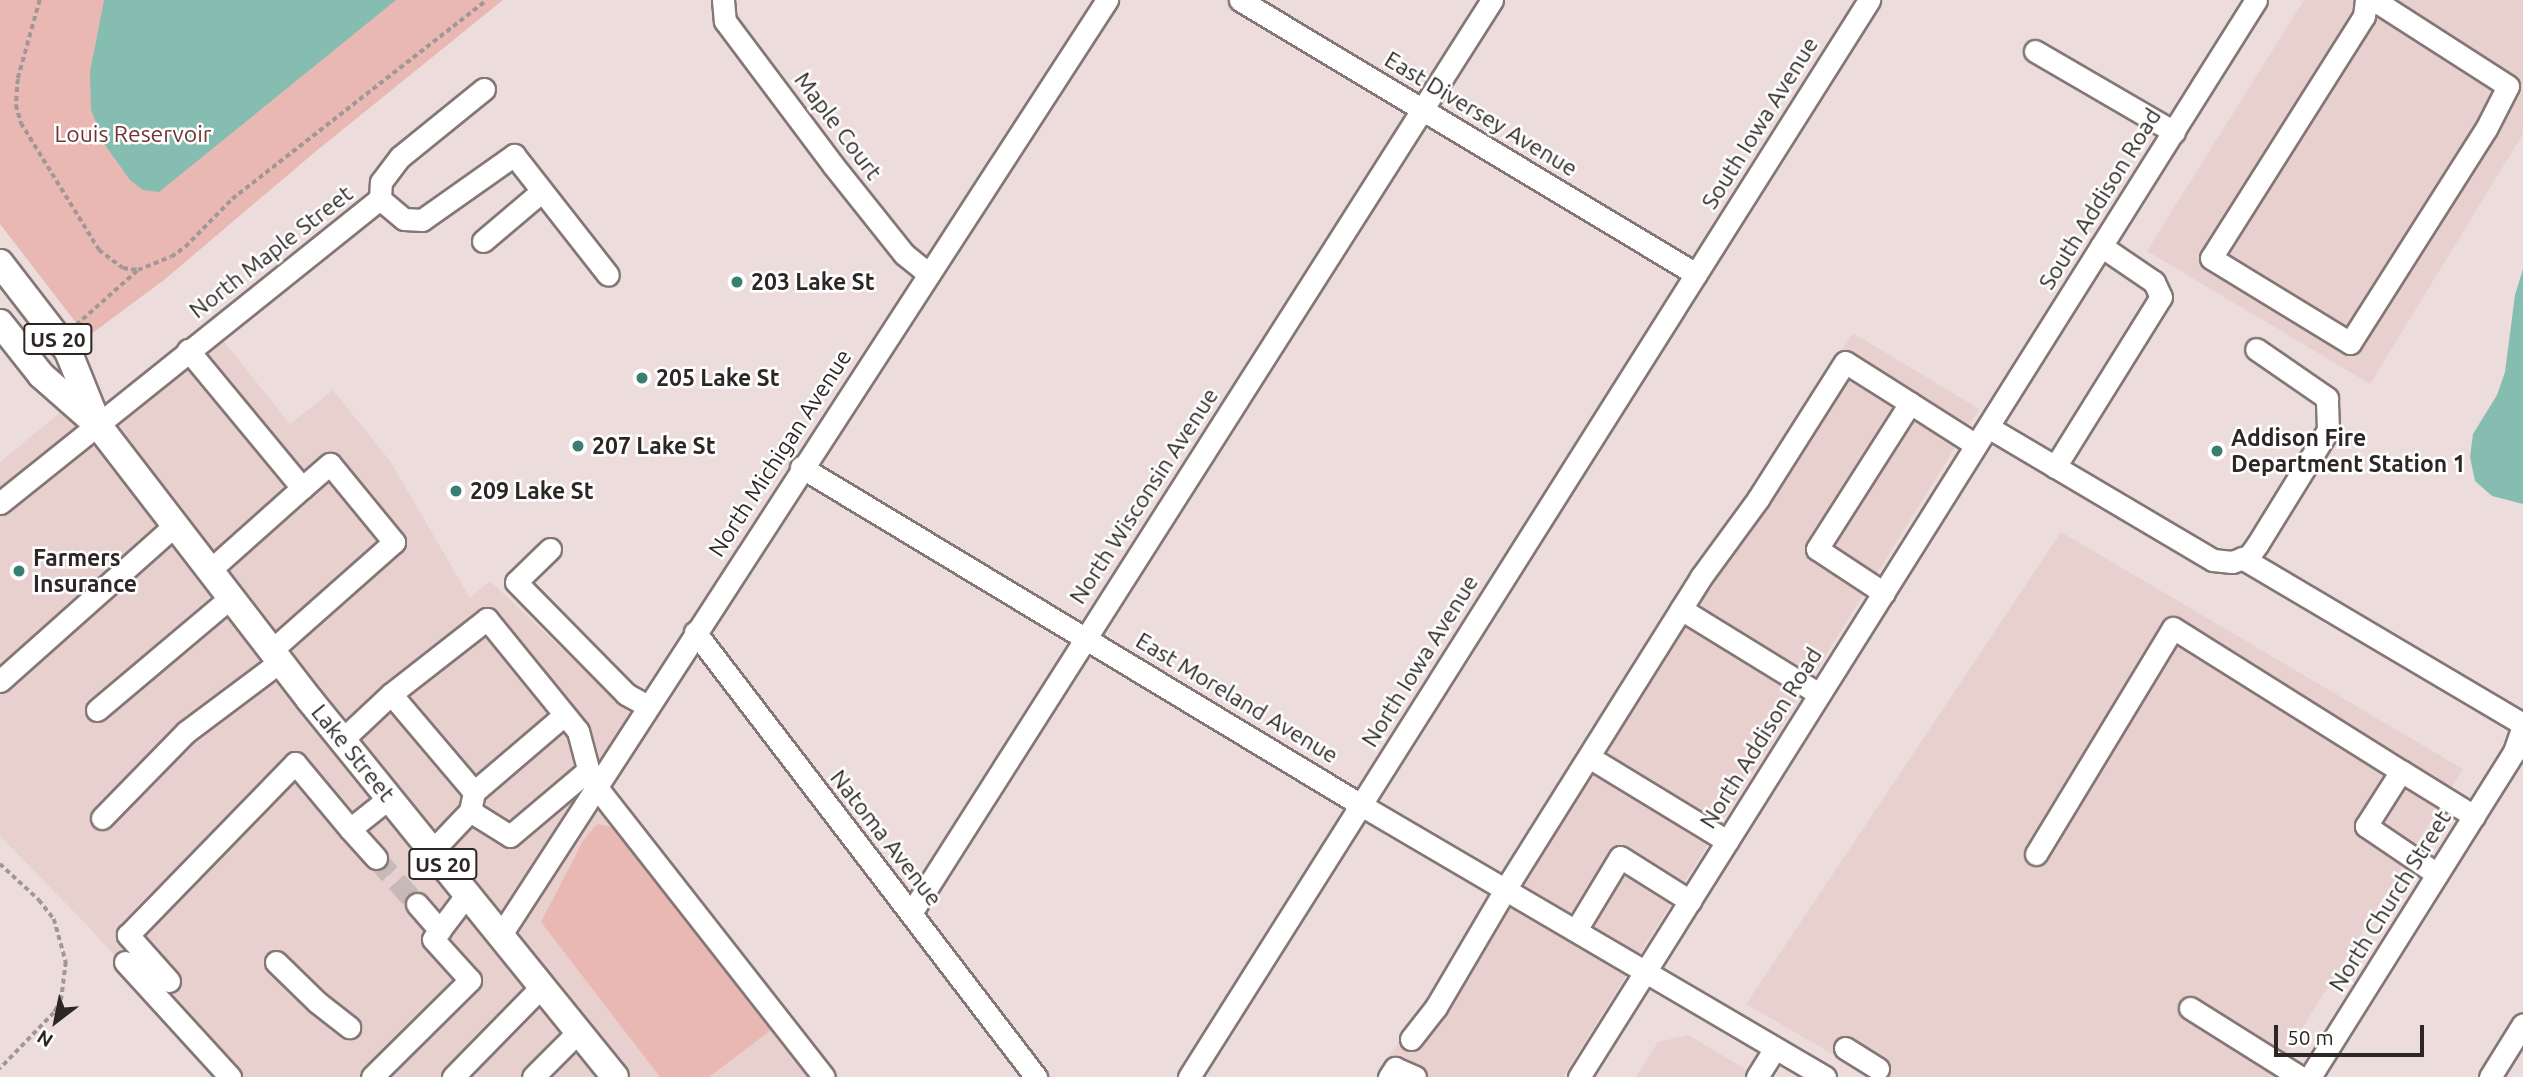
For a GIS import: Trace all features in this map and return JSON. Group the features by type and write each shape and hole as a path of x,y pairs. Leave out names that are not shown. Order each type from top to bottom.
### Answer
{"main road":[{"name":"Lake Street","path":"0,263 68,351 98,425"},
{"name":"Lake Street","path":"0,323 41,375 98,425 342,740 615,1077"}],"street":[{"name":"Maple Court","path":"723,0 725,21 904,254 929,274"},
{"name":"North Michigan Avenue","path":"500,936 592,778 648,706 1107,0"},
{"name":"East Diversey Avenue","path":"1240,0 1696,274"},
{"name":"North Wisconsin Avenue","path":"911,913 1084,636 1492,0"},
{"name":"South Iowa Avenue","path":"1696,274 1869,0"},
{"name":"South Addison Road","path":"1988,427 2256,0"},
{"path":"2365,0 2364,16 2211,258 2350,343 2486,129 2508,86 2374,0"},
{"path":"2035,51 2174,132"},
{"path":"380,199 381,182 400,158 484,89"},
{"name":"North Maple Street","path":"0,503 380,199 404,219 422,220 514,155 608,275"},
{"path":"483,241 542,191"},
{"path":"2055,467 2161,297 2154,282 2101,246"},
{"name":"North Iowa Avenue","path":"1189,1077 1696,274"},
{"path":"1988,427 2213,560 2232,562 2249,556 2328,430 2327,398 2256,349"},
{"path":"188,351 302,488"},
{"path":"1412,1040 1436,1007 1506,888 1681,609 1758,499 1845,362 1976,445"},
{"path":"1884,593 1817,549 1910,403"},
{"name":"North Addison Road","path":"1579,1077 1647,973 1988,427"},
{"path":"102,818 186,732 276,656 394,542 330,464 210,570"},
{"name":"East Moreland Avenue","path":"801,467 1361,804 1825,1077"},
{"path":"0,681 175,525"},
{"path":"550,550 516,582 626,694 648,706"},
{"path":"2242,558 2523,725"},
{"path":"97,710 231,597"},
{"path":"1681,609 1819,694"},
{"path":"342,740 391,694 487,619 578,732 592,778 815,1074"},
{"path":"2036,854 2173,628 2474,816"},
{"name":"Natoma Avenue","path":"695,632 1036,1077"},
{"path":"391,694 472,802 510,836 592,778"},
{"path":"432,851 472,802 564,715"},
{"name":"North Church Street","path":"2310,1077 2474,816 2519,755 2523,725"},
{"path":"1589,757 1727,841"},
{"path":"169,981 128,935 295,763 376,858"},
{"path":"2401,771 2366,826 2437,874"},
{"path":"350,829 389,798"},
{"path":"1576,930 1620,857 1690,901"},
{"path":"372,1077 470,980 433,939 467,894"},
{"path":"417,904 440,930"},
{"path":"125,962 230,1077"},
{"path":"276,962 317,1002 349,1027"},
{"path":"453,1077 542,986"},
{"path":"2190,1008 2300,1077"},
{"path":"2490,1077 2523,1024"},
{"path":"533,1077 579,1032"},
{"path":"1757,1077 1775,1048"},
{"path":"1845,1048 1881,1074"},
{"path":"1392,1072 1415,1077"}],"path":[{"path":"40,0 18,79 16,105 21,123 99,250 123,268 138,270"},
{"path":"71,329 138,270 171,257 185,247 232,199 486,0"},
{"path":"0,864 39,900 54,919 66,962 61,1000 54,1013 0,1069"}],"shaded area":[{"path":"104,0 396,0 159,192 143,190 130,180 105,145 91,110 90,72"},
{"path":"2304,0 2523,0 2523,134 2370,384 2147,251"},
{"path":"2523,269 2523,504 2492,496 2475,481 2470,457 2473,434 2497,395 2505,372 2515,295"},
{"path":"1853,333 1979,409 1563,1077 1376,1077"},
{"path":"218,334 290,424 333,390 390,461 470,598 490,581 634,717 499,928 105,426"},
{"path":"67,407 535,986 446,1077 225,1077 86,924 0,836 0,462"},
{"path":"2061,532 2463,769 2272,1077 1872,1077 1746,1004"},
{"path":"601,786 827,1077 619,1077 506,935"},
{"path":"542,996 606,1077 461,1077"},
{"path":"1688,1035 1759,1077 1636,1077 1658,1042"}],"green space":[{"name":"Louis Reservoir","path":"0,0 503,0 315,152 164,280 87,337 0,224"},
{"path":"597,824 617,828 776,1026 709,1077 660,1077 541,922 583,841"}],"tunnel":[{"path":"376,858 417,904"}],"place":[{"name":"203 Lake St","path":"737,282"},
{"name":"205 Lake St","path":"642,378"},
{"name":"207 Lake St","path":"578,446"},
{"name":"Addison Fire Department Station 1","path":"2217,451"},
{"name":"209 Lake St","path":"456,491"},
{"name":"Farmers Insurance","path":"19,571"}]}
